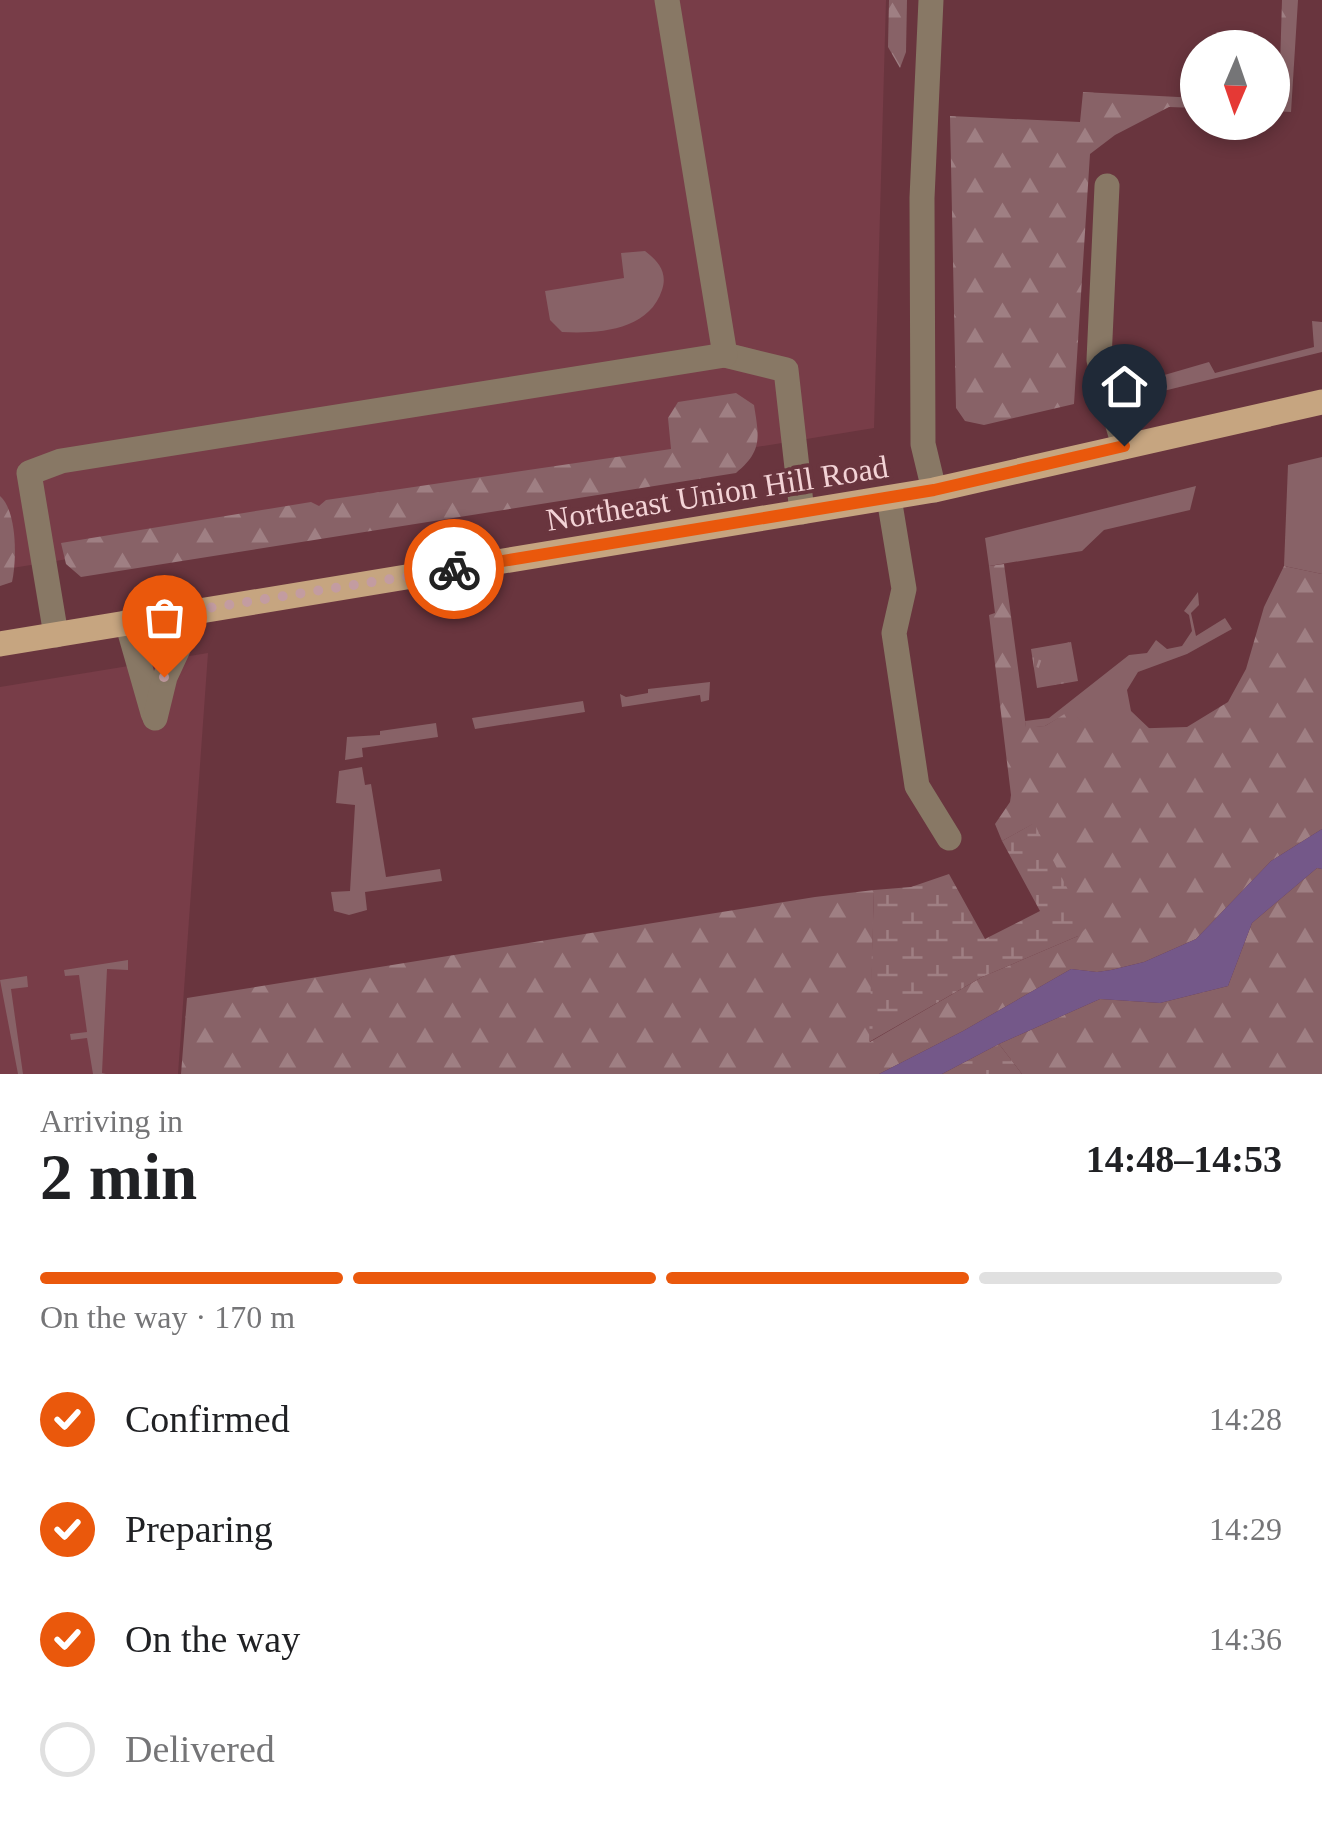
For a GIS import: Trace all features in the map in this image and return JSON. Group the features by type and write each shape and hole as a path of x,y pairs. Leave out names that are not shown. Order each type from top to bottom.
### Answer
{"main road":[{"name":"Northeast Union Hill Road","path":"0,644 934,490 1322,402"}],"lane":[{"path":"668,0 725,356"},
{"path":"931,0 922,198 923,444 934,490"},
{"path":"1107,186 1099,360 1124,446"},
{"path":"56,635 29,473 61,461 725,356 786,370 802,512"},
{"path":"888,498 904,589 894,632 917,786 948,838"},
{"path":"127,622 154,718 164,677 196,610"}],"shaded area":[{"path":"0,0 886,0 874,428 0,570"},
{"path":"208,653 178,1074 0,1074 0,687"},
{"path":"1322,829 1322,869 1317,868 1252,923 1228,986 1160,1003 1100,999 942,1074 879,1074 1071,969 1111,970 1144,962 1196,939 1271,861"}],"green space":[{"path":"889,0 907,0 906,52 900,68 888,47"},
{"path":"1282,0 1298,0 1291,112 1290,30 1281,30"},
{"path":"1083,92 1180,97 1180,107 1169,107 1115,135 1090,154 1074,404 984,425 965,421 956,408 950,116 1080,122"},
{"path":"645,251 658,263 664,278 656,303 646,314 621,327 592,332 562,332 550,320 545,291 624,278 621,253"},
{"path":"1312,321 1322,322 1322,352 1135,398 1130,385 1209,362 1215,373 1314,347"},
{"path":"736,393 754,405 758,435 751,458 736,473 81,577 66,564 61,543 671,449 668,418 678,402"},
{"path":"1322,457 1322,574 1284,566 1288,465"},
{"path":"1196,486 1190,510 1104,530 1082,551 989,566 985,538"},
{"path":"0,496 13,524 15,561 12,582 0,586"},
{"path":"1004,564 1026,727 1045,726 1071,710 1090,730 1187,727 1228,702 1246,669 1264,607 1284,566 1322,574 1322,829 1271,861 1196,939 1144,962 1111,970 1071,969 879,1074 181,1074 187,998 815,897 874,890 870,1042 982,977 1078,936 1033,824 1002,841 995,824 1011,795 989,615 995,613 989,566"},
{"path":"1198,592 1199,605 1191,613 1196,636 1225,618 1232,629 1187,654 1138,672 1127,690 1131,711 1151,730 1089,730 1071,711 1045,726 1026,728 1025,721 1049,718 1129,655 1147,653 1156,640 1167,649 1182,646 1192,631 1189,615 1184,611"},
{"path":"1071,642 1078,681 1037,688 1031,649"},
{"path":"710,682 709,700 701,702 700,695 622,707 620,694 626,697 648,693 648,689"},
{"path":"583,701 585,712 475,729 472,718"},
{"path":"436,723 438,737 362,748 363,757 345,760 347,737 380,735 380,731"},
{"path":"362,767 365,785 371,784 386,877 440,869 442,881 365,892 367,910 349,915 334,911 331,892 350,891 355,805 336,803 339,771"},
{"path":"1034,823 1087,927 1078,936 982,977 869,1042 874,890 911,887 949,874 985,939 1040,911 1002,841"},
{"path":"1317,868 1322,869 1322,1074 1022,1074 999,1044 1100,999 1160,1003 1228,986 1252,923"},
{"path":"128,960 128,970 107,969 102,1073 106,1074 93,1074 87,1038 71,1040 70,1034 87,1032 79,975 65,976 64,970"},
{"path":"27,976 28,987 11,989 23,1074 18,1074 0,980"},
{"path":"999,1044 1022,1074 942,1074"}],"way so far":[{"path":"164,677 196,610 454,569"}],"route":[{"path":"454,569 934,490 1124,446"}]}
